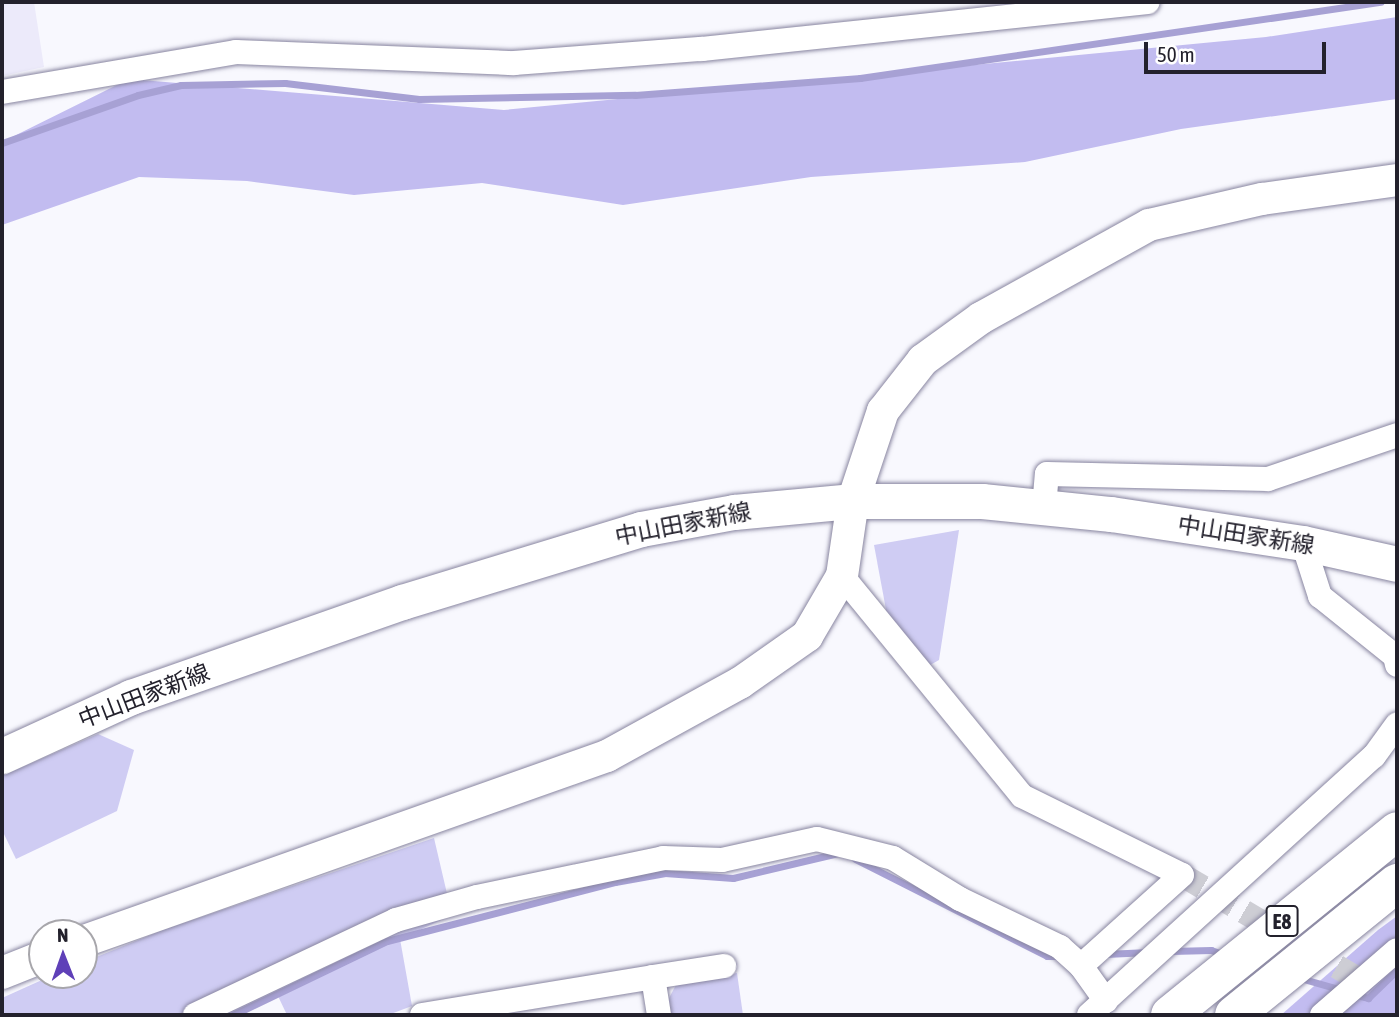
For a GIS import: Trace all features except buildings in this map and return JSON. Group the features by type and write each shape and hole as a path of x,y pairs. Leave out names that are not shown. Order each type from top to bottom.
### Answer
{"highway":[{"name":"E8","path":"1170,1015 1397,831"},
{"name":"E8","path":"1234,1015 1397,883"}],"main road":[{"name":"中山田家新線","path":"2,756 131,697 508,568 641,529 734,512 853,500 982,501 1303,543 1397,564"}],"street":[{"path":"2,92 236,52 514,63 702,49 1148,2"},
{"path":"98,936 607,756 740,683 807,636 842,576 853,500 883,411 923,360 981,318 1149,225 1262,199 1397,180"},
{"path":"1044,507 1047,474 1268,479 1397,435"},
{"path":"1303,543 1320,596 1395,656 1397,666"},
{"path":"842,576 1022,796 1182,876 1081,966"},
{"path":"195,1015 396,920 477,897 663,858 722,860 817,839 893,858 960,899 1060,947 1081,966 1098,1008 1374,756 1397,724"},
{"path":"1322,1015 1397,950"},
{"path":"2,973 28,963"},
{"path":"422,1015 500,1009 653,977 724,966"},
{"path":"653,977 659,1015"}],"shaded area":[{"path":"2,2 34,2 44,67 2,76"},
{"path":"1397,17 1397,99 1181,129 1025,162 811,177 623,205 482,183 354,195 247,181 139,177 2,225 2,142 129,79 504,110 1266,37"},
{"path":"959,530 939,660 925,668 887,615 874,545"},
{"path":"98,734 134,750 117,811 16,859 2,830 2,776"},
{"path":"434,838 452,915 400,939 412,1006 388,1015 287,1015 277,994 230,1015 2,1015 2,998 28,986 28,989 98,989 98,956 163,930"},
{"path":"1397,916 1397,1015 1281,1015 1378,930"},
{"path":"737,973 743,1015 670,1015 668,1000 677,983"}],"waterway":[{"path":"2,143 138,95 181,85 285,83 419,99 635,95 860,78 1380,2"},
{"path":"233,1015 387,941 615,882 665,873 733,878 838,853"},
{"path":"855,859 1047,956 1058,956"},
{"path":"1171,951 1211,950 1225,955"},
{"path":"1105,954 1149,952"},
{"path":"1353,994 1368,998 1397,970"},
{"path":"1300,978 1342,990"}],"tunnel":[{"path":"1182,875 1363,982"}]}
